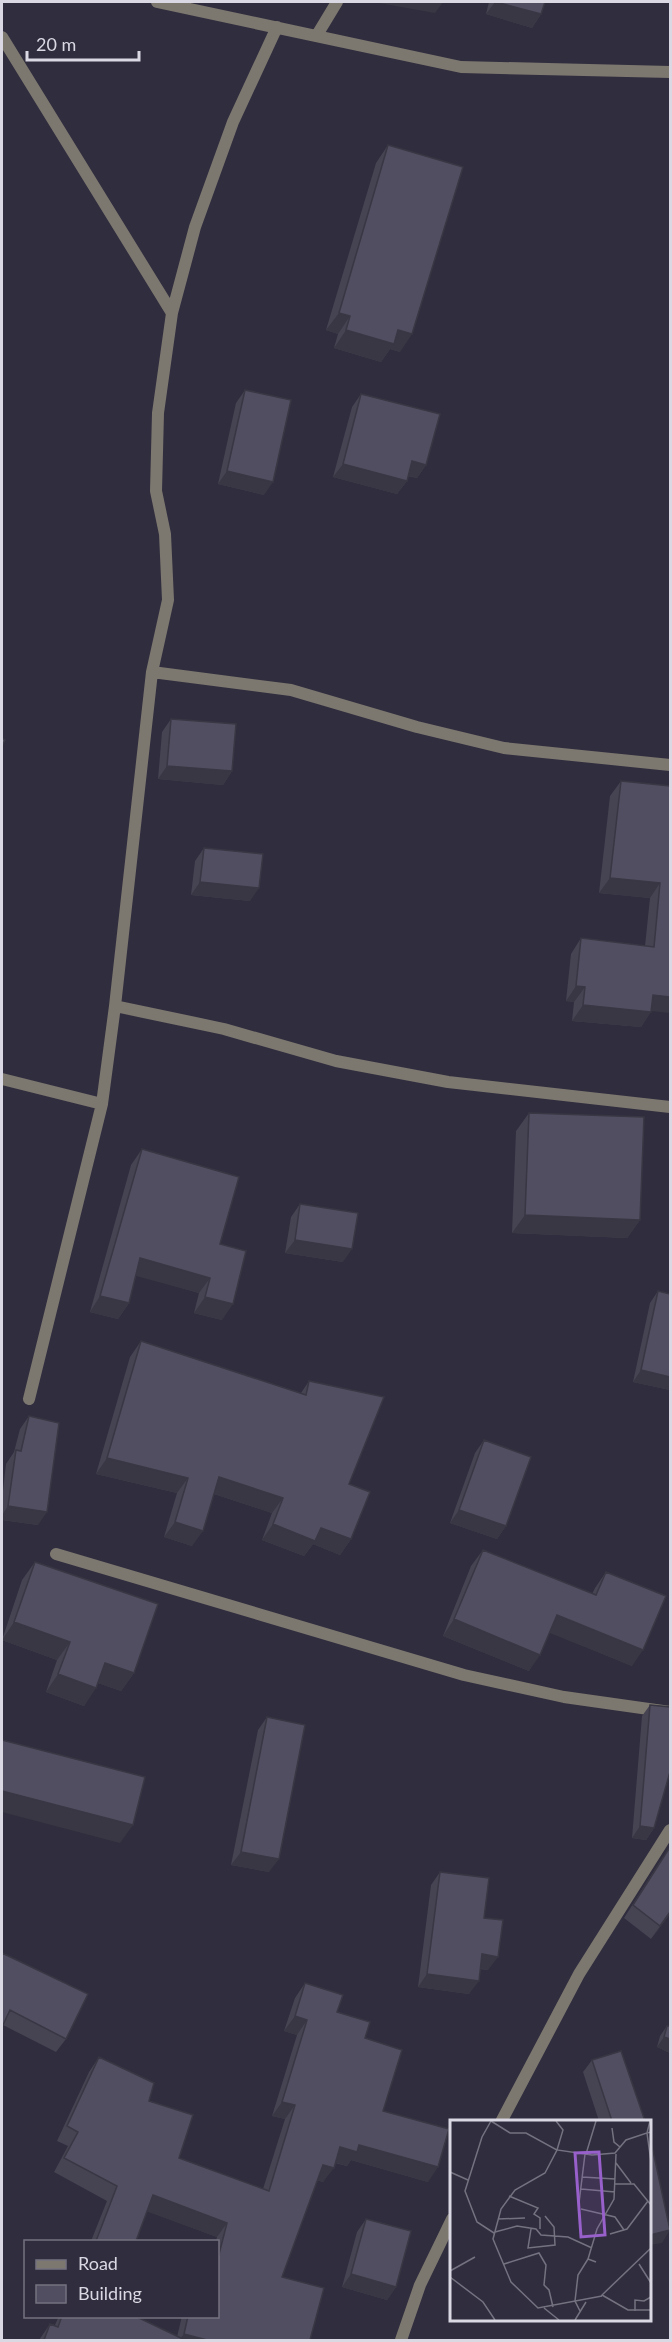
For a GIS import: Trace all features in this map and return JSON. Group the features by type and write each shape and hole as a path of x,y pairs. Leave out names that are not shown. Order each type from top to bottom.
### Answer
{"street":[{"path":"157,2 461,67 670,72"},
{"path":"317,35 337,2"},
{"path":"29,1399 102,1104 152,672 168,600 165,534 156,490 158,413 172,313 195,227 229,133 277,27"},
{"path":"2,37 172,313"},
{"path":"152,672 291,690 408,725 504,748 670,765"},
{"path":"115,1005 224,1029 336,1061 447,1082 670,1107"},
{"path":"2,1079 102,1104"},
{"path":"56,1554 464,1675 564,1697 670,1712"},
{"path":"502,2120 579,1974 670,1830"},
{"path":"400,2340 420,2285 450,2223"}],"building":[{"path":"496,2 545,2 541,14"},
{"path":"388,145 463,167 412,334 398,330 394,344 346,330 350,316 339,313"},
{"path":"245,390 291,400 273,482 227,471"},
{"path":"361,394 440,414 426,465 412,461 407,481 343,464"},
{"path":"171,719 236,724 232,771 167,766"},
{"path":"621,781 670,786 670,997 653,995 651,1012 583,1005 585,987 576,986 581,938 654,947 660,883 610,878"},
{"path":"204,848 263,854 259,888 200,882"},
{"path":"529,1113 644,1117 640,1220 525,1215"},
{"path":"142,1149 239,1177 220,1244 246,1251 233,1304 205,1297 210,1278 140,1258 129,1303 100,1296"},
{"path":"300,1204 358,1213 352,1249 295,1240"},
{"path":"658,1291 670,1294 670,1377 641,1370"},
{"path":"141,1341 306,1395 309,1381 384,1397 349,1484 370,1492 351,1539 321,1528 315,1541 273,1524 283,1498 219,1477 203,1531 175,1522 188,1478 107,1458"},
{"path":"29,1416 59,1423 47,1512 8,1506 16,1450 21,1451"},
{"path":"484,1440 531,1457 506,1526 459,1510"},
{"path":"483,1550 596,1595 606,1572 666,1596 643,1650 557,1615 540,1655 454,1619"},
{"path":"35,1562 158,1604 134,1673 105,1663 96,1688 58,1674 70,1642 14,1622"},
{"path":"650,1705 670,1707 670,1772 654,1828 640,1826"},
{"path":"267,1717 305,1725 279,1859 241,1852"},
{"path":"2,1740 145,1777 133,1825 2,1791"},
{"path":"670,1847 670,1912 660,1926 633,1905"},
{"path":"440,1872 489,1878 484,1918 503,1920 498,1957 482,1954 479,1981 427,1974"},
{"path":"2,1953 88,1994 66,2039 10,2010 2,2027"},
{"path":"305,1983 343,1995 337,2012 370,2022 365,2038 402,2050 383,2111 449,2129 438,2167 359,2145 357,2152 340,2147 334,2168 323,2165 282,2277 324,2288 310,2340 207,2340 184,2334 188,2318 219,2318 219,2254 227,2223 153,2195 136,2240 96,2240 117,2186 64,2158 78,2132 67,2126 99,2057 154,2083 149,2101 193,2115 179,2158 269,2191 295,2105 282,2102 307,2020 295,2016"},
{"path":"667,2026 670,2026 670,2039 664,2037"},
{"path":"621,2051 645,2120 612,2120 592,2060"},
{"path":"651,2142 670,2230 651,2235"},
{"path":"366,2219 411,2231 396,2287 351,2274"},
{"path":"61,2318 139,2318 185,2340 44,2340 50,2324 58,2327"}]}
